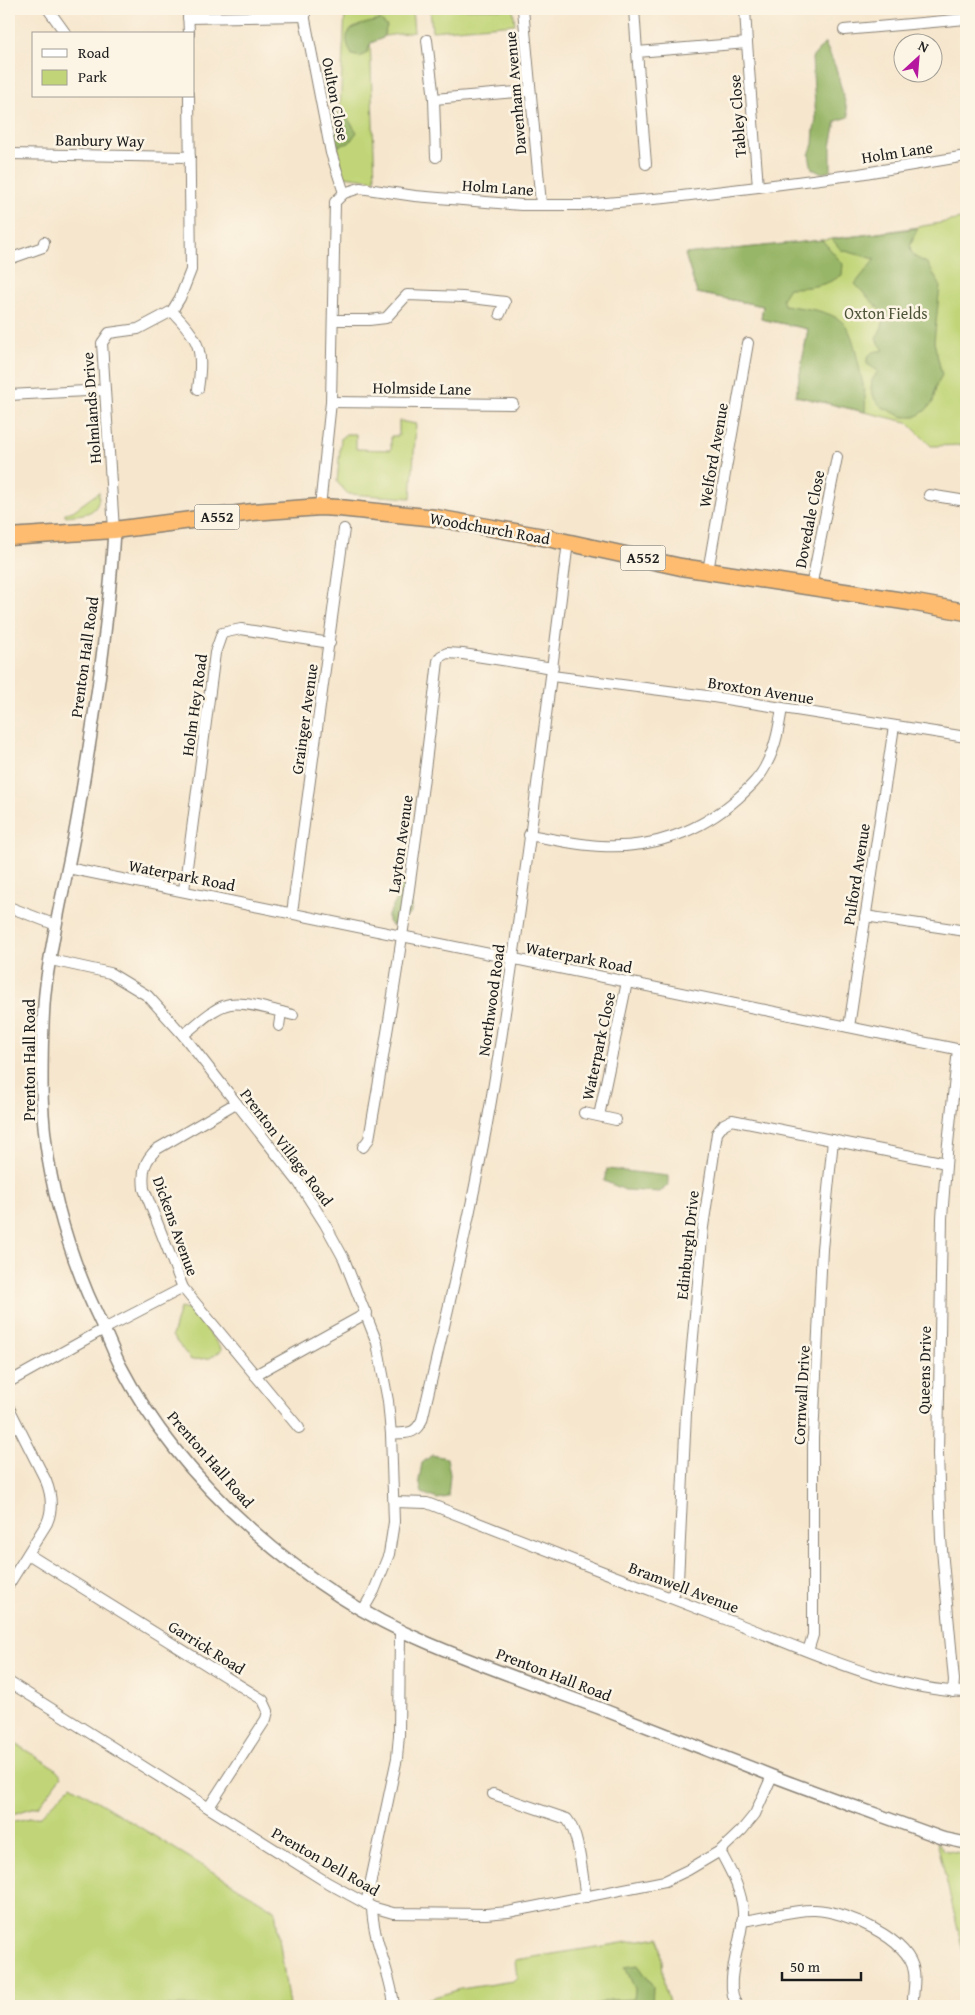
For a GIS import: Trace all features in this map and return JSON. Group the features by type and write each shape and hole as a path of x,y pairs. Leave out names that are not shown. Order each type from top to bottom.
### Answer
{"highway":[{"name":"Woodchurch Road","path":"9,537 114,530 253,512 320,507 436,518 568,542 708,571 966,612"}],"street":[{"path":"48,9 65,32"},
{"name":"Davenham Avenue","path":"524,9 529,91 540,204"},
{"path":"634,9 646,164"},
{"name":"Tabley Close","path":"745,9 758,188"},
{"path":"188,32 188,13 304,12"},
{"name":"Oulton Close","path":"304,12 331,152 344,193"},
{"path":"844,30 966,19"},
{"path":"427,40 434,99 436,157"},
{"path":"638,52 747,43"},
{"path":"434,99 529,91"},
{"path":"189,98 191,270 180,298 172,310 194,338 201,356 198,391"},
{"name":"Banbury Way","path":"9,154 190,157"},
{"name":"Holm Lane","path":"344,193 360,188 415,196 582,205 758,188 966,156"},
{"path":"320,507 331,402 335,202 344,193"},
{"path":"9,259 45,246"},
{"path":"333,320 386,318 407,296 463,297 505,302 500,314"},
{"name":"Holmlands Drive","path":"114,530 102,343 109,333 138,329 172,310"},
{"name":"Welford Avenue","path":"708,571 748,343"},
{"path":"9,395 105,390"},
{"name":"Holmside Lane","path":"331,402 513,404"},
{"name":"Dovedale Close","path":"811,587 837,457"},
{"path":"929,495 966,501"},
{"name":"Grainger Avenue","path":"292,913 330,643 344,528"},
{"name":"Prenton Hall Road","path":"114,530 109,602 80,805 56,925 45,992 42,1089 50,1165 59,1207 78,1272 119,1364 159,1428 221,1501 261,1537 308,1576 400,1630 426,1643 772,1776 942,1838 966,1843"},
{"name":"Northwood Road","path":"391,1434 413,1432 422,1420 459,1260 480,1158 512,959 568,542"},
{"name":"Holm Hey Road","path":"184,890 215,653 222,633 241,629 330,643"},
{"name":"Layton Avenue","path":"363,1147 369,1140 402,936 438,661 441,656 448,653 463,654 552,672"},
{"name":"Broxton Avenue","path":"552,672 966,737"},
{"path":"529,836 601,846 630,846 652,843 694,829 717,816 751,786 767,765 777,739 782,708"},
{"name":"Pulford Avenue","path":"849,1026 894,726"},
{"name":"Waterpark Road","path":"68,868 184,890 512,959 962,1050"},
{"path":"9,907 56,925"},
{"path":"864,916 966,931"},
{"name":"Prenton Village Road","path":"51,960 110,973 148,996 183,1035 299,1183 344,1259 367,1313 377,1343 388,1401 391,1434 394,1522 389,1554 374,1592 363,1610"},
{"name":"Waterpark Close","path":"599,1116 627,982"},
{"path":"183,1035 219,1008 230,1004 241,1004 293,1015"},
{"path":"278,1026 281,1012"},
{"name":"Queens Drive","path":"953,1692 954,1680 941,1540 938,1454 942,1218 946,1163 962,1050"},
{"name":"Dickens Avenue","path":"236,1103 158,1149 149,1157 142,1174 144,1189 183,1288 299,1428"},
{"name":"Waterpark Close","path":"584,1113 616,1120"},
{"name":"Edinburgh Drive","path":"671,1598 678,1581 686,1413 703,1227 717,1133 724,1124 732,1120 946,1163"},
{"name":"Cornwall Drive","path":"808,1651 813,1635 813,1438 822,1258 833,1140"},
{"path":"9,1382 183,1288"},
{"path":"255,1375 367,1313"},
{"path":"9,1408 50,1492 51,1514 9,1582"},
{"name":"Bramwell Avenue","path":"394,1502 427,1502 857,1669 911,1685 953,1692 966,1692"},
{"name":"Garrick Road","path":"28,1554 263,1700 268,1711 266,1719 209,1808"},
{"path":"394,2006 392,1988 376,1939 369,1906 400,1735 400,1630"},
{"name":"Prenton Dell Road","path":"9,1682 328,1883 369,1906 393,1913 486,1914 665,1881 720,1851 742,1830 755,1814 772,1776"},
{"path":"493,1794 567,1819 571,1824 576,1840 586,1897"},
{"path":"720,1851 740,1895 742,1920 731,1986 733,1999 738,2006"},
{"path":"742,1920 755,1920 812,1910 828,1911 888,1935 903,1948 914,1971 913,2006"}],"green space":[{"path":"412,9 414,32 370,38 375,180 343,176 338,148 345,12"},
{"path":"430,9 513,9 515,24 432,31"},
{"path":"380,20 387,26 383,38 371,43 367,53 360,57 352,55 348,46 348,33 357,26"},
{"path":"825,43 836,68 849,117 836,121 831,147 831,171 823,173 812,169 809,155 813,144 816,120 812,58"},
{"path":"330,113 345,115 357,132 349,143 338,146 332,138 328,126"},
{"name":"Oxton Fields","path":"966,218 966,445 931,446 907,422 796,396 808,329 761,319 763,306 697,293 685,254 791,244 931,225"},
{"path":"918,228 910,245 911,251 915,257 927,263 940,285 934,342 942,375 936,386 933,402 925,411 915,417 903,417 882,407 875,400 871,389 872,380 878,371 867,364 867,357 873,352 884,350 876,339 885,315 855,284 875,259 841,250 832,239"},
{"path":"822,240 843,264 842,275 830,282 817,286 789,288 782,299 784,305 819,311 836,317 843,322 855,347 863,383 865,412 796,396 808,329 761,319 763,306 697,293 685,254"},
{"path":"399,421 416,424 411,498 348,494 337,482 341,438 346,434 356,434 356,449 391,450 391,436 399,436"},
{"path":"99,492 97,506 93,510 84,514 65,516 65,513 73,511"},
{"path":"404,882 411,903 411,913 393,926 388,922 388,915 399,896 394,888"},
{"path":"607,1169 668,1176 668,1185 660,1192 625,1190 604,1181"},
{"path":"180,1308 193,1311 222,1350 210,1358 191,1360 172,1336"},
{"path":"432,1455 447,1458 450,1474 448,1497 437,1499 422,1493 419,1480 422,1463"},
{"path":"9,1740 55,1768 62,1776 39,1806 9,1815"},
{"path":"71,1785 275,1910 289,2006 9,2006 9,1822 41,1816"},
{"path":"937,1841 944,1850 966,1854 966,1964"},
{"path":"660,1937 664,1985 670,2006 404,2006 461,1989 513,1981 517,1977 515,1960"},
{"path":"638,1965 653,1986 652,2006 591,2006 609,2000 634,1999 635,1989 625,1967"}]}
